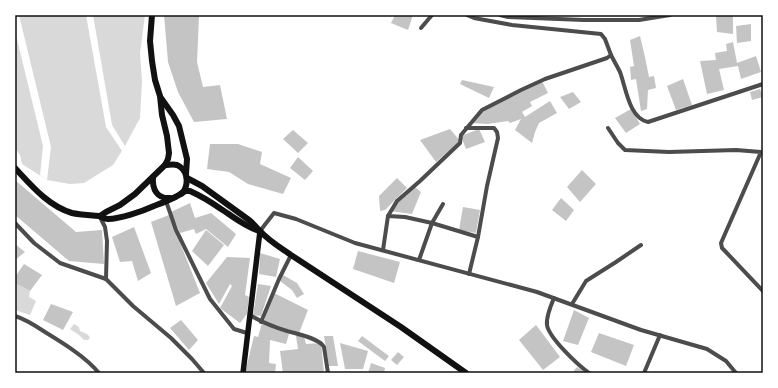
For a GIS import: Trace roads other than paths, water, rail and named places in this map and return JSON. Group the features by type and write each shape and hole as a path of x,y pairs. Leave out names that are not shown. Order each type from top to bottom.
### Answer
{"main road":[{"path":"100,216 111,208 120,205 135,194 165,165 169,152 160,96 155,80 152,61 150,41 152,15"},
{"path":"160,96 173,115 178,126 187,159 186,186 181,194"},
{"path":"165,165 172,164 182,168 186,176 249,220 275,244 466,373"},
{"path":"15,168 37,192 56,206 72,213 100,216 109,219 120,217 177,197 185,191 190,191 219,207 244,225 260,231"},
{"path":"153,177 156,192 165,199 169,200"},
{"path":"243,373 260,231"}],"street":[{"path":"421,28 432,15"},
{"path":"467,15 474,18 512,25 601,34 605,39 620,72 635,114 641,120 648,122 763,84"},
{"path":"500,15 592,20 639,20 670,15"},
{"path":"383,250 388,216 397,201 460,143 461,135 482,110 545,79 607,58 611,55"},
{"path":"466,128 494,128 497,132 498,138 470,274"},
{"path":"608,128 618,143 625,150 669,152 736,150 762,152 722,246 724,250 763,291"},
{"path":"169,200 176,230 210,300 234,329 247,333"},
{"path":"419,260 432,223 443,204"},
{"path":"260,231 274,213 296,219 355,243 538,292 641,330 707,350 726,361 736,373"},
{"path":"100,216 105,227 107,241 106,279"},
{"path":"388,216 405,217 432,223 478,237"},
{"path":"15,223 34,243 60,263 106,279 133,306 171,338 204,373"},
{"path":"572,304 586,281 641,245"},
{"path":"261,322 291,255"},
{"path":"554,298 547,320 549,331 556,342 589,373"},
{"path":"250,315 261,322 303,335 322,343 328,373"},
{"path":"15,316 36,326 69,346 99,373"},
{"path":"644,373 660,335"}]}
